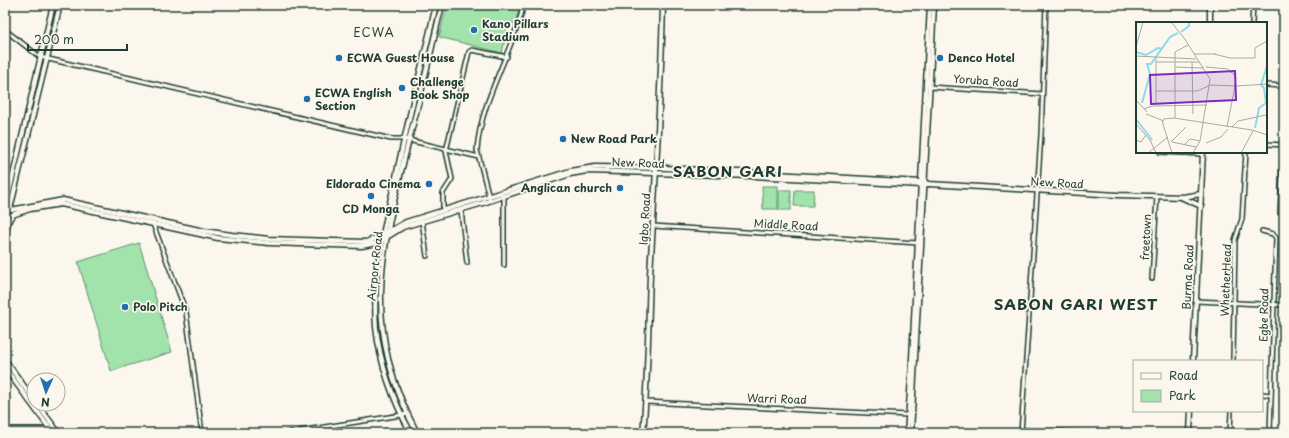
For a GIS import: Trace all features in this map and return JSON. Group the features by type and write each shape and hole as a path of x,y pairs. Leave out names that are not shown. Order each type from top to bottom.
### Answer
{"main road":[{"path":"5,231 11,217 8,209 40,57 53,5"},
{"path":"8,209 60,5"},
{"name":"Airport Road","path":"411,433 402,416 386,377 381,357 376,326 378,263 404,139 436,5"},
{"name":"Airport Road","path":"387,232 442,5"},
{"name":"Igbo Road","path":"643,433 646,402 663,5"},
{"path":"907,433 914,353 918,243 924,184 930,5"},
{"path":"910,433 934,5"},
{"path":"1210,5 1210,22"},
{"name":"Burma Road","path":"1193,360 1203,153"},
{"name":"New Road","path":"383,238 387,232 401,224 461,210 489,197 580,170 656,170 1036,191 1157,196 1183,197 1201,194"},
{"name":"New Road","path":"383,238 399,229 483,201 504,196 542,181"},
{"name":"New Road","path":"1183,197 1201,206"},
{"path":"8,209 61,202 153,222 204,231 268,239 366,242 383,238"},
{"path":"5,218 11,217 24,210 61,202"},
{"name":"Airport Road","path":"383,238 380,293 381,324 386,356 408,414 417,433"},
{"path":"381,357 386,356"},
{"path":"5,360 26,389"},
{"path":"5,368 53,433"},
{"path":"43,412 59,433"},
{"path":"1190,433 1191,412"}],"street":[{"path":"489,197 479,157 478,142 485,110 507,57 520,21 523,5"},
{"path":"1046,5 1042,94 1021,431 1094,433"},
{"path":"1252,22 1253,5"},
{"path":"5,30 40,57 280,115 391,139 404,139 446,151 479,157"},
{"path":"443,214 443,193 452,178 446,151 469,52 472,50 507,57"},
{"path":"1267,85 1284,86"},
{"name":"Yoruba Road","path":"929,87 1042,94"},
{"path":"1280,213 1284,140"},
{"path":"1267,144 1284,145"},
{"name":"WhetherHead","path":"1233,360 1235,240 1242,219 1246,153"},
{"path":"504,196 504,265"},
{"name":"freetown","path":"1152,279 1157,196"},
{"path":"461,210 467,263"},
{"path":"422,221 427,256"},
{"path":"153,222 186,312 202,433"},
{"name":"Middle Road","path":"653,226 918,243"},
{"name":"Egbe Road","path":"1262,231 1273,234 1276,238 1270,433"},
{"path":"1196,301 1284,305"},
{"path":"1263,394 1271,394"},
{"name":"Warri Road","path":"646,402 908,415"},
{"path":"1230,433 1231,412"},
{"path":"286,433 408,414"},
{"path":"5,429 49,429"},
{"path":"25,429 26,433"}],"green space":[{"name":"Kano Pillars Stadium","path":"447,5 520,5 515,24 509,22 502,53 439,37"},
{"path":"762,186 778,186 778,209 763,209"},
{"path":"779,190 791,190 791,210 779,210"},
{"path":"795,190 814,190 813,206 794,206"},
{"name":"Polo Pitch","path":"139,243 172,352 111,371 78,262"}],"place":[{"name":"Kano Pillars Stadium","path":"474,30"},
{"name":"ECWA Guest House","path":"339,58"},
{"name":"Denco Hotel","path":"940,58"},
{"name":"Challenge Book Shop","path":"402,88"},
{"name":"ECWA English Section","path":"307,99"},
{"name":"New Road Park","path":"563,139"},
{"name":"Eldorado Cinema","path":"429,184"},
{"name":"Anglican church","path":"620,188"},
{"name":"CD Monga","path":"371,196"},
{"name":"Polo Pitch","path":"125,307"}],"district":[{"name":"ECWA","path":"374,33"},
{"name":"SABON GARI","path":"728,172"},
{"name":"SABON GARI WEST","path":"1076,305"}]}
